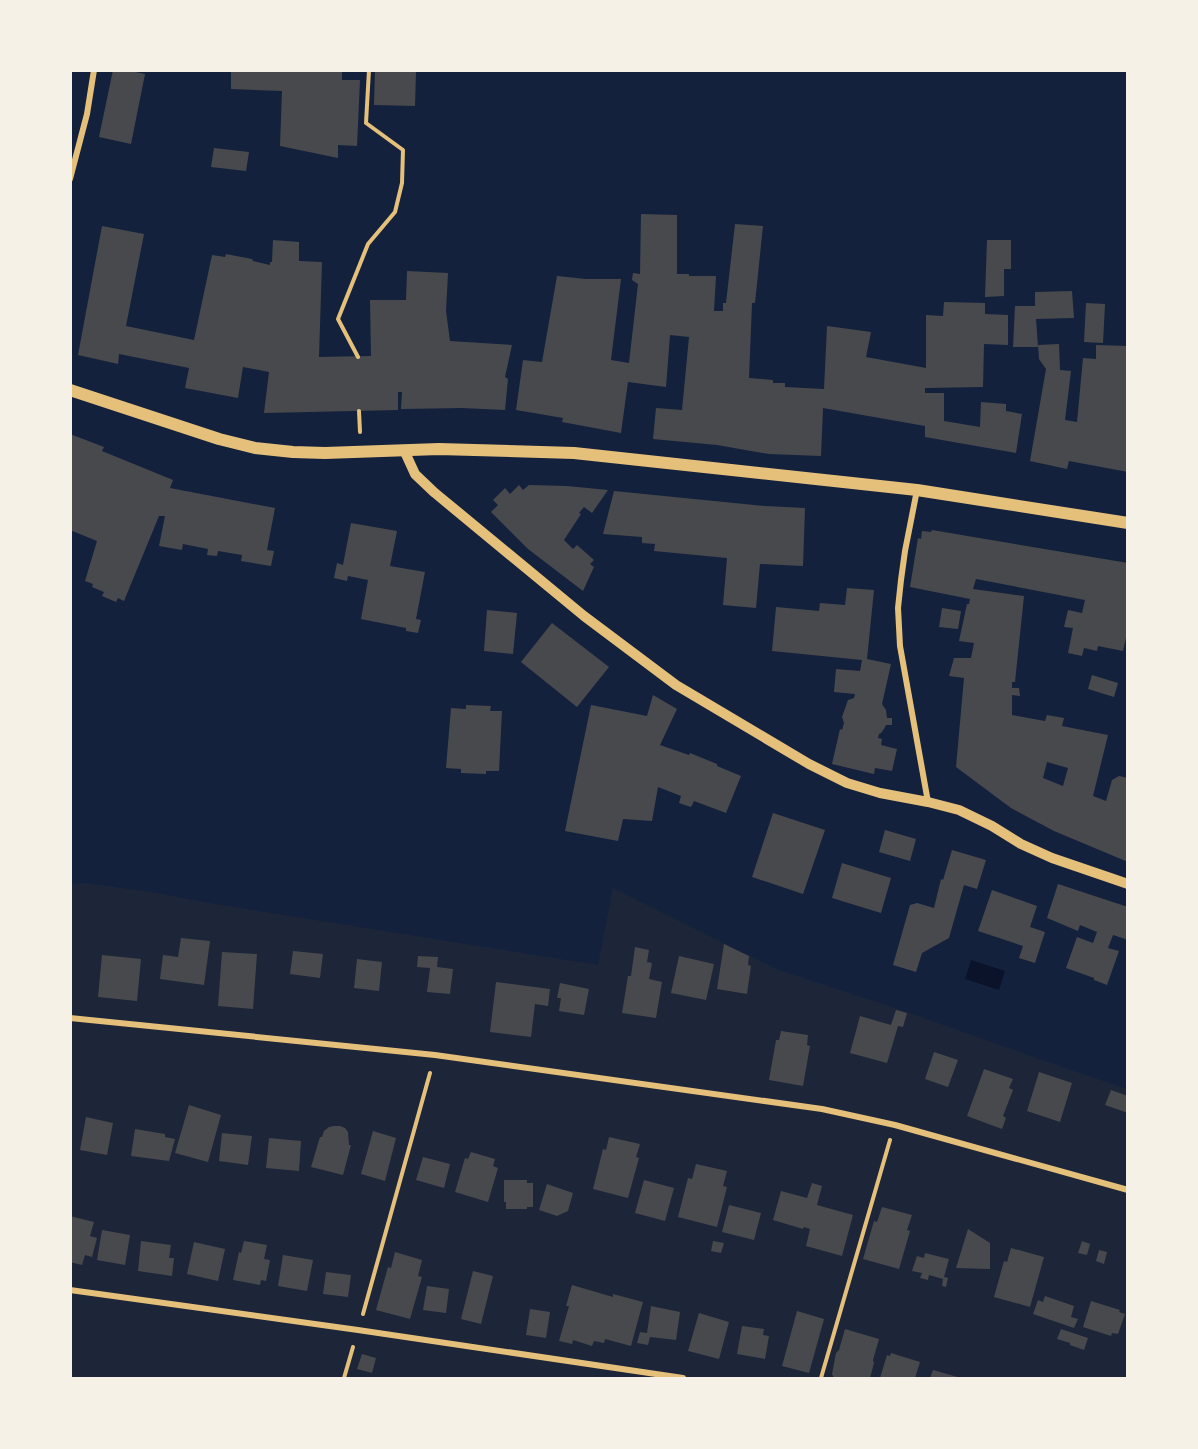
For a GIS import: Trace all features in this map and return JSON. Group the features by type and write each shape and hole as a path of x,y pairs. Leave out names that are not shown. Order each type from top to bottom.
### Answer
{"main road":[{"path":"70,390 219,439 255,448 325,453 404,450 574,453 917,490 1128,523"}],"street":[{"path":"70,179 87,114 94,70"},
{"path":"404,450 415,474 435,493 584,616 676,685 847,783 880,793 959,810 1052,858 1128,884"},
{"path":"917,490 903,560 898,608 900,646 928,802"},
{"path":"70,1018 435,1055 822,1109 895,1125 1128,1190"},
{"path":"70,1290 358,1329 683,1378"}],"path":[{"path":"358,357 338,319 368,244 395,212 402,183 403,150 366,123 369,70"},
{"path":"344,1378 435,1055"},
{"path":"820,1378 895,1125"}],"shaded area":[{"path":"85,883 598,965 613,888 776,969 1127,1089 1127,1378 71,1378 70,884"},
{"path":"971,960 1005,971 999,990 965,979"}],"building":[{"path":"113,70 145,74 131,144 99,137"},
{"path":"231,70 342,71 342,80 360,80 357,146 338,145 338,158 280,146 282,91 231,89"},
{"path":"375,70 416,72 415,106 374,105"},
{"path":"214,148 249,152 246,171 211,167"},
{"path":"641,214 677,215 677,274 716,276 714,311 723,311 723,303 726,303 735,224 763,226 755,303 752,303 749,378 785,383 785,387 824,389 827,326 871,332 866,357 926,368 926,315 943,316 944,302 985,303 985,314 1008,315 1008,345 984,344 983,387 925,388 925,393 944,393 944,421 980,427 981,402 1006,404 1006,411 1022,414 1016,453 925,437 925,426 823,408 821,456 769,454 717,445 653,439 656,408 682,410 689,337 670,335 666,387 628,382 621,433 562,422 563,418 516,410 523,360 542,362 557,276 621,279 611,360 629,363 638,284 632,280 633,273 640,274"},
{"path":"102,226 144,234 126,326 194,340 212,255 225,257 226,254 270,265 273,240 299,242 299,261 322,262 319,357 371,356 370,300 406,300 407,271 448,273 446,311 450,341 512,345 505,377 508,379 505,410 401,409 402,392 398,392 398,410 264,413 269,372 243,367 238,398 185,388 189,368 119,354 118,364 78,355"},
{"path":"987,240 1011,240 1011,269 1004,269 1004,296 985,297"},
{"path":"1072,291 1074,318 1036,319 1038,347 1013,347 1015,306 1035,306 1035,292"},
{"path":"1086,303 1105,304 1103,343 1084,342"},
{"path":"1059,344 1060,370 1071,371 1065,420 1077,422 1083,358 1096,359 1096,345 1128,346 1128,472 1069,461 1067,469 1030,461 1046,369 1039,359 1038,345"},
{"path":"70,434 104,447 102,451 173,480 170,488 275,508 267,550 274,551 271,566 241,561 242,555 218,551 217,556 207,555 208,549 183,544 182,550 159,546 165,516 159,516 124,601 118,598 116,602 102,596 104,592 85,581 97,541 70,530"},
{"path":"519,485 523,490 529,485 608,490 592,513 584,507 564,540 573,549 577,545 594,560 590,564 594,567 583,591 528,549 491,512 498,505 493,500 505,488 510,494"},
{"path":"614,491 805,508 803,566 760,564 756,608 723,605 727,558 654,551 655,544 642,543 642,537 603,534"},
{"path":"351,523 397,531 390,566 425,572 416,619 421,620 418,633 406,631 406,628 361,619 368,580 348,576 347,581 334,578 337,563 343,565"},
{"path":"932,530 1128,563 1128,639 1126,638 1123,651 1098,646 1097,651 1084,648 1082,656 1068,653 1073,628 1064,627 1068,610 1082,613 1085,600 976,579 973,589 1024,596 1015,682 1012,682 1012,688 1019,688 1020,696 1012,695 1012,715 1045,721 1047,715 1064,718 1062,726 1108,735 1093,796 1106,801 1112,780 1119,776 1128,778 1128,862 1054,831 1011,808 956,767 964,678 949,676 954,658 971,658 974,643 959,641 970,599 910,587 918,538 921,539 922,531 931,532","holes":["1047,762 1068,768 1063,786 1043,778"]},
{"path":"847,588 874,590 867,659 891,664 882,704 887,718 892,718 892,725 886,725 878,738 882,739 881,745 897,749 892,771 875,768 874,774 832,764 840,729 842,730 844,723 842,717 848,700 854,698 855,694 834,692 836,669 860,671 862,660 772,651 776,607 819,611 820,603 845,605"},
{"path":"942,608 961,611 958,629 939,627"},
{"path":"487,610 517,613 513,654 484,651"},
{"path":"552,623 609,667 577,707 521,662"},
{"path":"1092,675 1118,683 1114,697 1088,689"},
{"path":"653,695 677,709 660,745 689,755 690,753 741,776 726,813 694,801 691,807 679,803 681,796 658,787 652,821 623,819 618,841 565,831 591,705 647,716"},
{"path":"466,705 491,706 490,711 502,711 499,771 486,771 486,774 461,773 461,769 446,768 451,708 466,709"},
{"path":"773,813 825,830 803,894 752,877"},
{"path":"885,830 916,839 910,861 879,852"},
{"path":"952,850 986,860 977,889 964,885 949,938 922,953 916,972 893,965 910,905 917,903 934,908 941,879 943,880"},
{"path":"842,863 891,878 881,913 832,898"},
{"path":"1058,884 1128,907 1128,940 1113,935 1108,948 1119,951 1107,985 1066,968 1077,937 1093,943 1097,932 1080,925 1078,931 1047,918"},
{"path":"992,890 1037,906 1030,927 1045,932 1035,963 1019,958 1023,946 978,931"},
{"path":"181,938 210,941 204,985 160,979 163,955 178,957"},
{"path":"724,944 749,956 748,965 751,966 747,994 717,989"},
{"path":"635,947 649,950 647,962 652,963 649,979 662,982 656,1018 622,1013"},
{"path":"293,951 323,954 320,978 290,974"},
{"path":"222,952 257,954 253,1009 218,1006"},
{"path":"102,955 141,959 137,1001 98,997"},
{"path":"418,956 438,957 437,967 453,969 450,994 427,992 430,968 417,967"},
{"path":"679,956 714,964 706,1000 671,993"},
{"path":"357,959 382,962 379,991 354,988"},
{"path":"496,982 550,989 548,1006 535,1004 531,1037 490,1032"},
{"path":"560,983 589,989 584,1015 559,1011 561,998 557,998"},
{"path":"896,1010 907,1013 903,1027 898,1026 887,1063 850,1053 860,1016 891,1025"},
{"path":"781,1031 808,1035 807,1045 810,1046 803,1086 769,1080 776,1040 779,1040"},
{"path":"934,1052 958,1060 948,1087 925,1079"},
{"path":"984,1069 1013,1079 1009,1088 1013,1090 1003,1116 1006,1118 1002,1129 967,1116"},
{"path":"1039,1072 1072,1083 1060,1122 1027,1111"},
{"path":"1111,1090 1128,1096 1128,1113 1105,1105"},
{"path":"189,1105 221,1115 208,1162 175,1153"},
{"path":"86,1117 113,1123 107,1155 80,1150"},
{"path":"329,1127 345,1128 348,1132 349,1145 351,1145 343,1175 311,1167 320,1137"},
{"path":"135,1129 165,1134 165,1137 175,1139 169,1161 131,1156"},
{"path":"373,1131 396,1138 385,1181 361,1174"},
{"path":"222,1133 252,1136 248,1165 219,1161"},
{"path":"609,1137 640,1144 636,1157 639,1158 628,1198 593,1189 603,1149 606,1150"},
{"path":"269,1138 301,1141 299,1171 266,1168"},
{"path":"471,1152 495,1159 493,1166 498,1168 488,1202 455,1192 465,1158 468,1159"},
{"path":"423,1157 450,1164 444,1188 416,1180"},
{"path":"696,1164 727,1171 723,1186 727,1187 717,1227 678,1217 688,1178 692,1179"},
{"path":"504,1180 527,1180 527,1183 533,1183 533,1207 506,1209"},
{"path":"644,1180 674,1188 665,1221 635,1213"},
{"path":"812,1183 822,1186 817,1205 853,1215 842,1256 806,1246 810,1229 773,1220 781,1191 807,1198"},
{"path":"547,1184 573,1193 568,1211 557,1216 539,1210"},
{"path":"729,1205 761,1213 754,1240 722,1232"},
{"path":"882,1207 912,1215 907,1230 910,1231 899,1269 863,1259 874,1221 877,1222"},
{"path":"70,1216 94,1222 90,1236 97,1238 92,1257 85,1255 82,1265 70,1262"},
{"path":"968,1229 990,1243 990,1269 956,1268"},
{"path":"102,1230 130,1235 125,1265 97,1260"},
{"path":"141,1241 171,1245 169,1258 174,1258 172,1276 138,1271"},
{"path":"244,1241 267,1245 264,1259 270,1260 266,1281 261,1280 260,1285 233,1280 239,1252 241,1253"},
{"path":"713,1241 724,1243 721,1253 711,1251"},
{"path":"1082,1241 1090,1244 1087,1255 1078,1253"},
{"path":"194,1242 225,1249 218,1281 187,1274"},
{"path":"1011,1248 1044,1257 1030,1307 994,1297 1004,1261 1007,1262"},
{"path":"1099,1250 1107,1252 1104,1264 1096,1261"},
{"path":"395,1252 422,1260 418,1276 422,1277 410,1319 376,1310 388,1267 391,1268"},
{"path":"925,1253 949,1259 944,1277 948,1278 946,1287 942,1286 943,1279 929,1275 928,1280 920,1278 922,1273 912,1271 917,1256 924,1258"},
{"path":"283,1255 313,1260 307,1291 278,1286"},
{"path":"473,1271 493,1276 481,1324 461,1319"},
{"path":"326,1272 351,1275 348,1297 323,1294"},
{"path":"572,1285 613,1297 613,1294 643,1302 631,1346 605,1339 604,1343 594,1341 592,1346 573,1340 572,1344 559,1341 569,1306 566,1306"},
{"path":"427,1286 449,1289 446,1313 423,1310"},
{"path":"1045,1296 1074,1306 1071,1317 1078,1319 1074,1328 1033,1314 1038,1300 1043,1302"},
{"path":"1091,1301 1120,1310 1119,1312 1125,1314 1118,1334 1112,1333 1111,1336 1083,1327"},
{"path":"651,1306 680,1312 676,1340 650,1337 648,1345 637,1343 640,1332 647,1333"},
{"path":"530,1309 550,1312 546,1338 526,1335"},
{"path":"797,1311 824,1319 809,1373 782,1366"},
{"path":"699,1313 729,1322 719,1359 688,1351"},
{"path":"742,1326 764,1329 763,1335 769,1336 765,1359 737,1354"},
{"path":"845,1329 879,1339 870,1378 834,1378 832,1374 836,1353"},
{"path":"1061,1329 1088,1338 1084,1350 1057,1339"},
{"path":"891,1353 920,1362 915,1378 880,1378 887,1355 890,1356"},
{"path":"362,1354 376,1358 372,1373 357,1369"},
{"path":"933,1370 961,1378 930,1378"}]}
